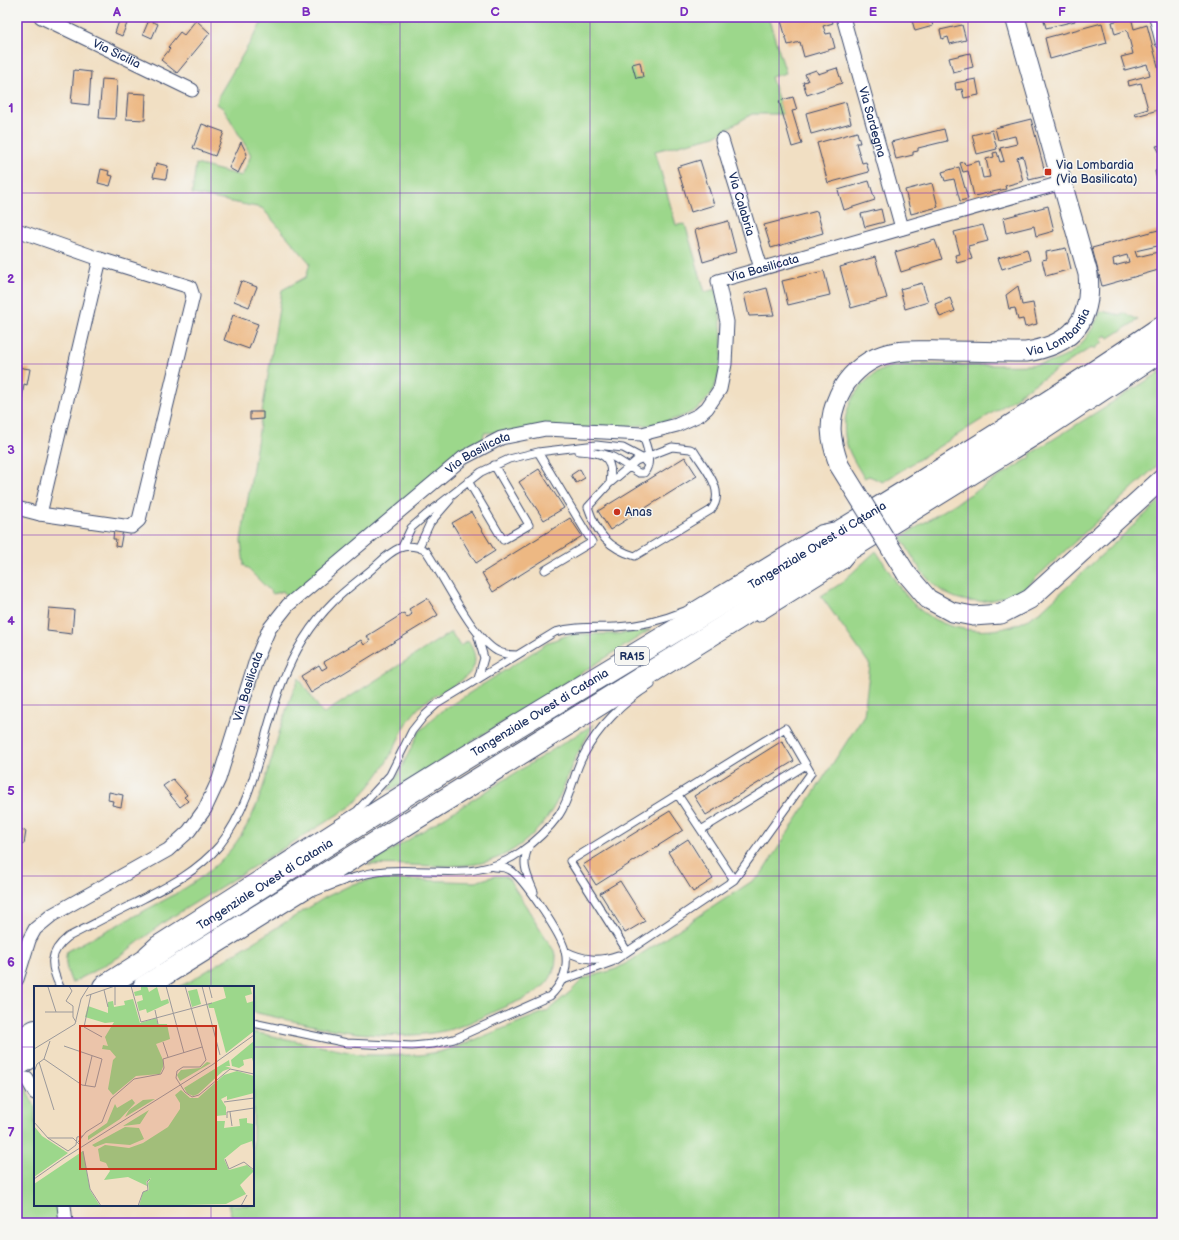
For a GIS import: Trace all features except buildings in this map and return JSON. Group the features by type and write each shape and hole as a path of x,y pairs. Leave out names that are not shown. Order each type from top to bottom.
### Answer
{"highway":[{"name":"Tangenziale Ovest di Catania","path":"146,986 860,531 1028,414 1162,327"},
{"name":"Tangenziale Ovest di Catania","path":"107,985 477,750 860,531 1039,431 1162,350"},
{"path":"17,1042 34,1032"},
{"path":"22,1072 34,1055"}],"street":[{"name":"Via Sicilia","path":"41,17 192,90"},
{"name":"Via Sardegna","path":"843,17 902,228"},
{"name":"Via Lombardia","path":"1014,17 1088,274 1090,290 1088,301 1079,324 1069,336 1044,350 1026,352 912,351 882,355 870,361 850,377 841,390 831,417 832,444 839,465 906,573 928,599 952,612 973,616 1001,614 1030,599 1162,480"},
{"path":"1156,17 1162,42"},
{"name":"Via Calabria","path":"722,140 761,268"},
{"name":"Via Basilicata","path":"17,979 21,953 36,929 52,915 168,850 189,831 205,809 219,779 256,660 269,629 294,600 463,458 501,438 546,429 642,434 670,427 699,415 714,399 720,389 727,344 727,322 718,281 1061,182"},
{"path":"17,230 100,259 190,287 193,296 139,520 131,527 40,514 17,508"},
{"path":"40,514 100,259"},
{"path":"22,1072 34,1091"},
{"path":"64,1206 66,1223"}],"lane":[{"path":"564,450 601,453 613,457 630,466 639,474 644,473 648,468 648,465 645,457 647,447 642,434"},
{"path":"402,547 411,528 468,481 494,465 519,456 538,452 587,446 614,446 645,457"},
{"path":"672,447 690,449 694,451 717,489 718,497 712,510 635,556 612,547 606,541 588,507 610,483 630,466 645,457 672,447"},
{"path":"538,452 592,542 545,570"},
{"path":"601,453 610,463 612,472 610,483"},
{"path":"468,481 502,540 529,524 494,465"},
{"path":"418,547 430,523 456,492"},
{"path":"107,985 154,941 357,811 390,775 412,731 424,716 437,704 555,632 570,628 617,627 662,620 685,611 820,529 860,531 844,565 751,623"},
{"path":"60,986 52,968 52,961 55,951 60,943 68,937 184,877 208,858 220,844 240,811 281,684 296,652 307,634 332,603 393,550 402,547 418,547 426,551 484,641 498,652 517,655"},
{"path":"473,626 483,649 484,658 478,679"},
{"path":"309,896 344,881 384,871 465,872 490,867 502,863 522,851 559,814 582,756 598,731 617,711 658,680"},
{"path":"563,980 607,965 734,880 811,774 785,728 570,861 627,951"},
{"path":"701,830 806,765"},
{"path":"678,795 734,880"},
{"path":"533,841 526,852 524,861 525,870 540,907"},
{"path":"254,1023 361,1045 412,1046 433,1044 454,1038 479,1029 541,1001 554,992 563,980 565,971 565,951 560,939 525,885 510,870 501,867 490,867"},
{"path":"565,951 577,957 600,960 627,951"},
{"path":"155,986 178,976"}],"green space":[{"path":"265,17 768,17 786,73 771,77 783,114 752,114 715,136 655,151 676,225 685,224 705,292 716,289 722,333 721,365 712,393 703,404 685,415 650,425 484,433 483,440 288,598 283,591 273,594 244,565 241,541 282,290 306,277 310,263 262,208 192,194 196,164 242,176 251,155 224,109 217,104 219,95"},
{"path":"1101,311 1121,315 1125,313 1138,320 1109,338 1106,335 1101,339 1103,342 1094,349 1092,347 1019,394 1019,396 883,482 869,476 864,478 846,442 846,416 854,396 867,380 875,374 889,367 908,364 1028,365 1058,360 1081,344 1091,330"},
{"path":"1162,371 1162,461 1026,587 1002,598 977,602 953,597 930,581 914,560 901,537 1031,457 1030,454"},
{"path":"1162,499 1162,1223 234,1223 228,1206 254,1206 254,1032 363,1055 420,1055 457,1047 547,1011 583,979 616,969 632,960 760,876 864,715 870,665 821,596 840,584 876,551 906,595 918,608 929,616 954,627 968,630 996,630 1023,622 1041,611"},
{"path":"650,630 404,784 388,790 398,775 419,732 440,712 549,642 565,636 576,634 618,634"},
{"path":"451,632 460,646 468,641 470,644 475,659 472,670 462,680 430,699 418,709 404,728 381,770 366,790 350,807 164,922 119,957 72,983 66,967 67,951 178,893 210,870 224,857 236,842 247,825 257,804 292,693 299,678 323,714"},
{"path":"594,724 575,758 556,803 549,815 531,836 508,853 482,863 468,865 368,865"},
{"path":"389,876 390,879 475,882 495,876 504,876 509,879 556,954 553,974 535,993 477,1020 444,1031 396,1035 348,1032 254,1012 254,986 180,986 326,897 353,884"},
{"path":"21,1079 34,1105 34,1206 59,1206 61,1223 17,1223 17,1081"}],"place":[{"name":"Via Lombardia (Via Basilicata)","path":"1048,172"},
{"name":"Anas","path":"617,512"}]}
